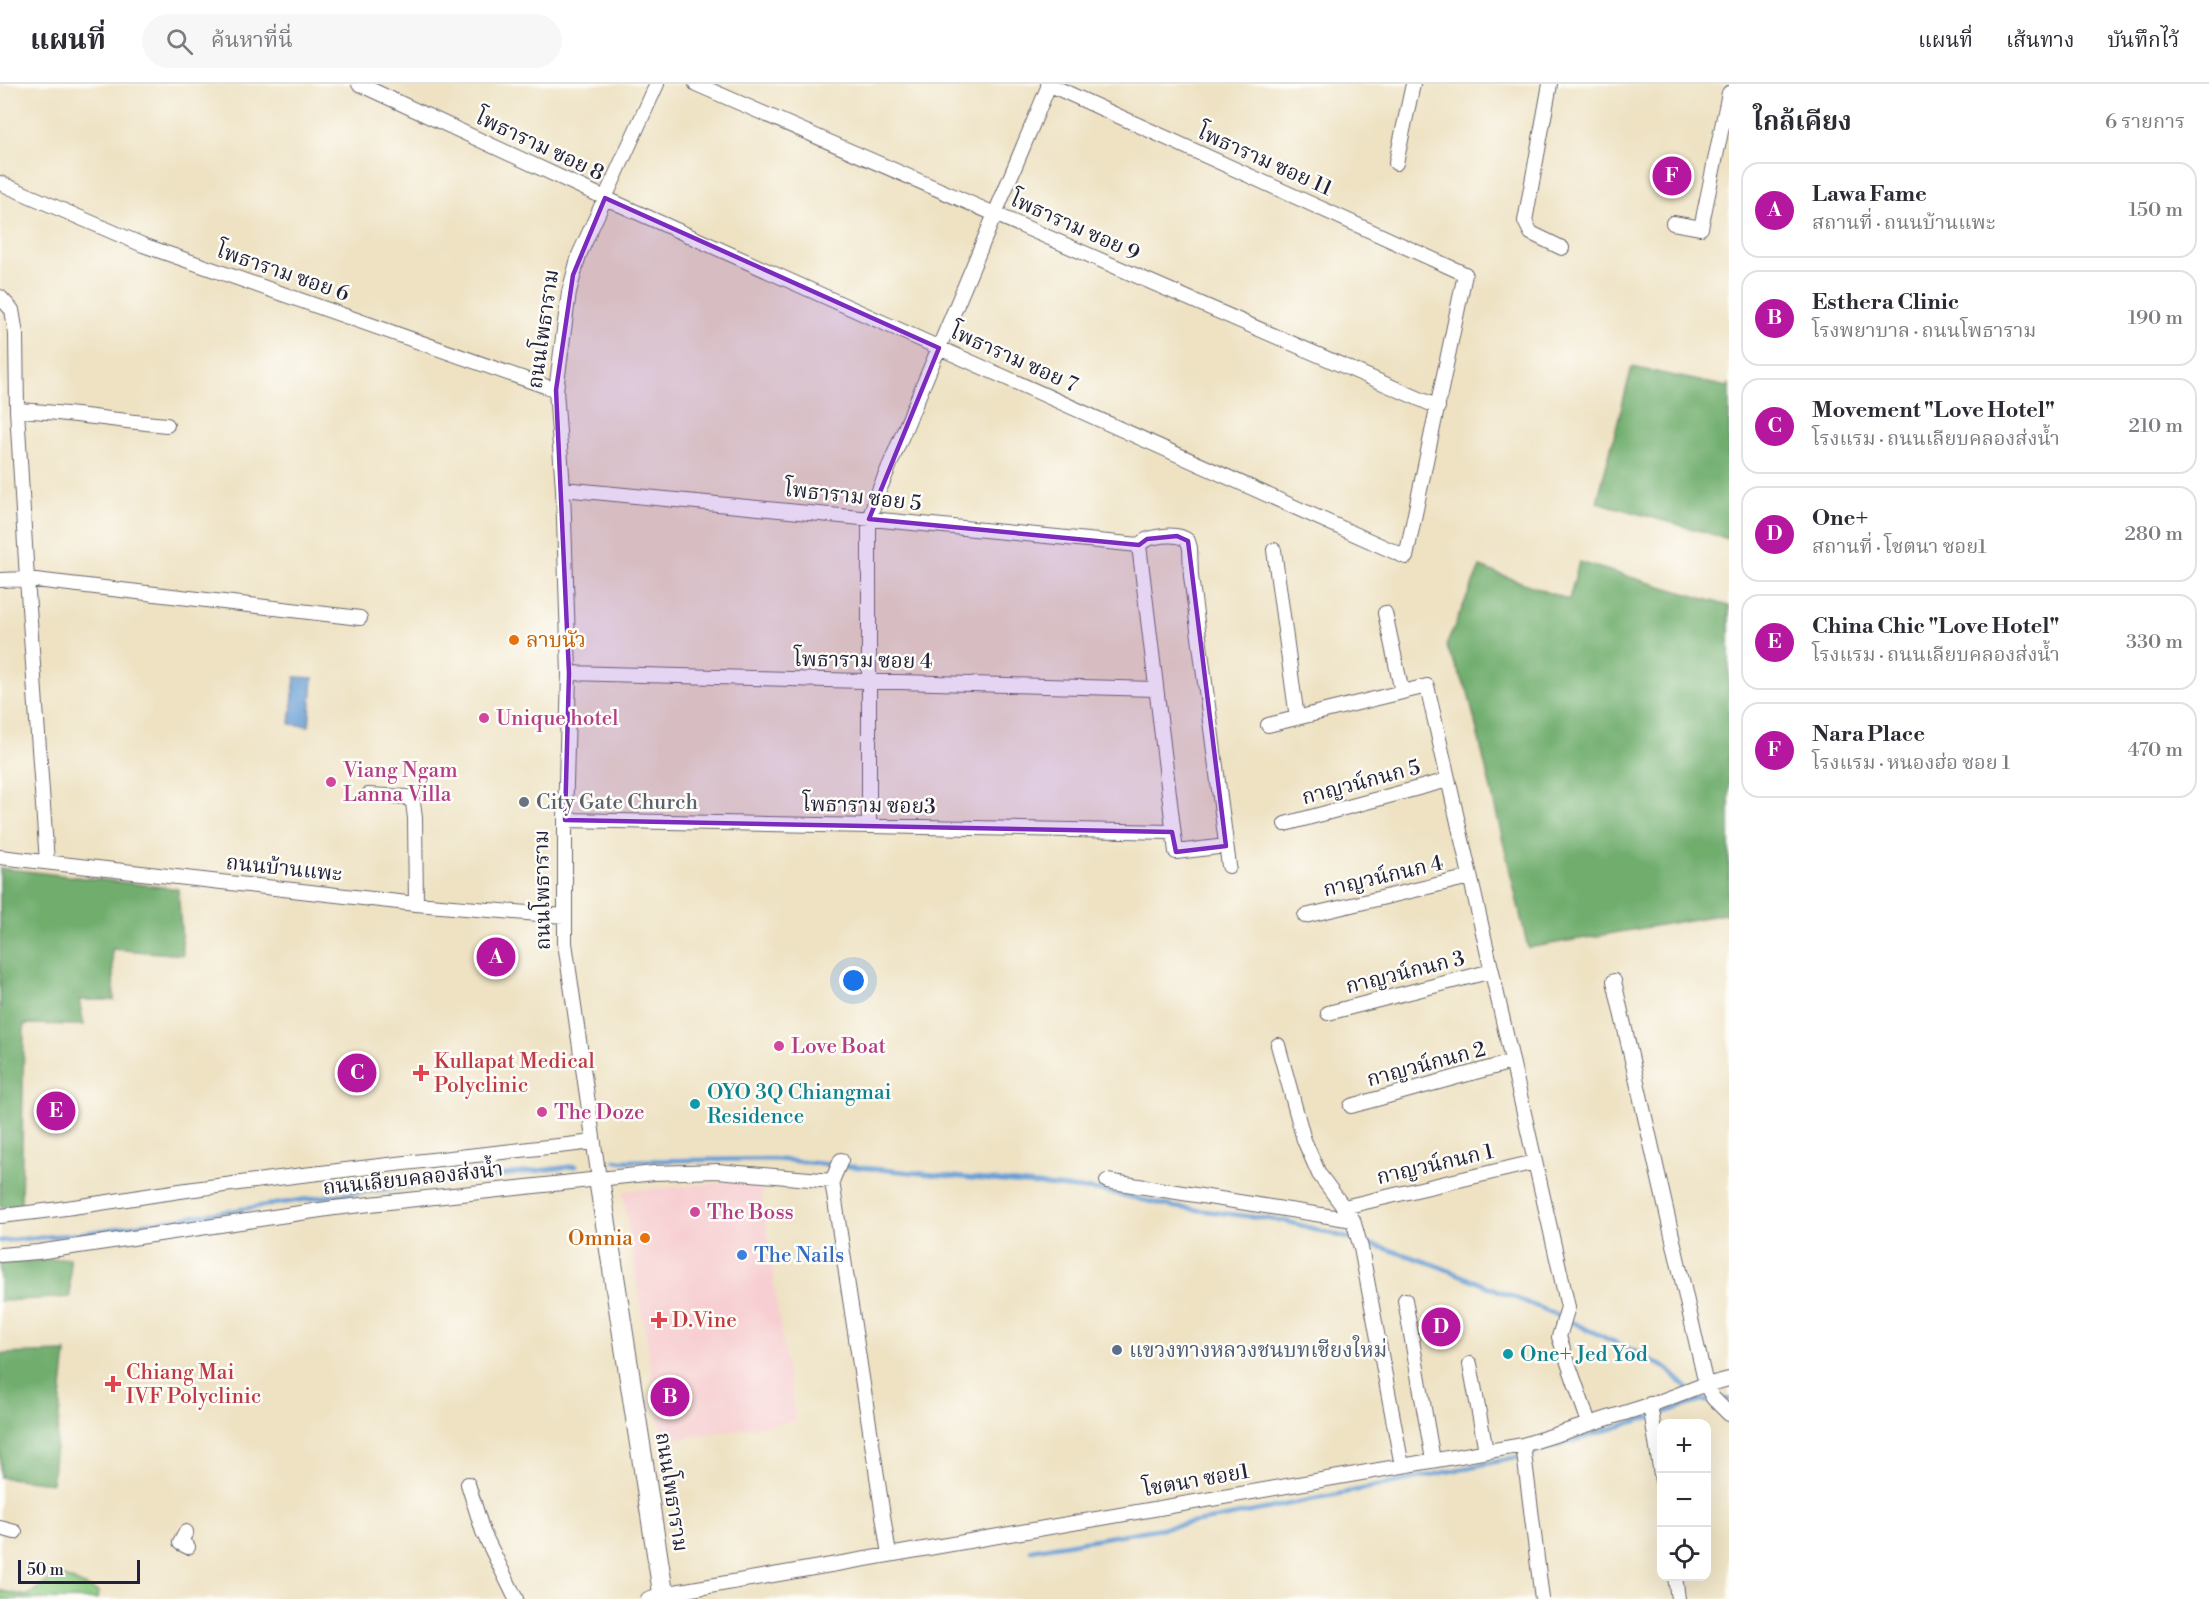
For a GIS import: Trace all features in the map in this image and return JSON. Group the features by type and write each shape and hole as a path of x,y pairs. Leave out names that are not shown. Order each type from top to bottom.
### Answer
{"street":[{"name":"โพธาราม ซอย 8","path":"359,84 605,198"},
{"name":"ถนนโพธาราม","path":"657,84 579,255 571,284 556,390 563,489 569,673 565,820 565,943 658,1597"},
{"name":"โพธาราม ซอย 9","path":"696,84 1438,407"},
{"path":"869,826 869,519 1048,84"},
{"name":"โพธาราม ซอย 11","path":"1048,84 1465,274 1438,407"},
{"path":"1396,163 1413,84"},
{"path":"1550,84 1525,221 1531,233 1562,249"},
{"path":"1672,223 1701,228 1729,93"},
{"name":"โพธาราม ซอย 6","path":"0,183 143,245 556,390"},
{"name":"โพธาราม ซอย 7","path":"605,198 1406,557 1438,407"},
{"path":"0,297 12,310 16,333 17,411 47,862"},
{"path":"17,411 62,412 115,421 167,425"},
{"name":"โพธาราม ซอย 5","path":"563,489 1139,545"},
{"path":"1226,846 1176,852 1139,545 1147,539 1177,536 1188,541 1190,548 1191,576 1229,866"},
{"path":"1274,550 1297,718"},
{"path":"0,580 27,579 360,618"},
{"path":"1385,613 1402,692"},
{"name":"โพธาราม ซอย 4","path":"569,673 1155,689"},
{"path":"1268,725 1427,686 1568,1306 1559,1337 1589,1423"},
{"name":"กาญวน์กนก 5","path":"1285,824 1448,780"},
{"path":"369,795 407,797 413,803 417,904"},
{"name":"โพธาราม ซอย3","path":"565,820 1172,832"},
{"name":"ถนนบ้านแพะ","path":"0,857 417,904 564,916"},
{"name":"กาญวน์กนก 4","path":"1305,916 1470,877"},
{"name":"กาญวน์กนก 3","path":"1328,1012 1492,971"},
{"path":"1614,981 1706,1385 1713,1398 1729,1414"},
{"path":"1278,1045 1304,1140 1319,1174 1353,1220 1361,1248 1402,1466"},
{"name":"กาญวน์กนก 2","path":"1351,1106 1512,1062"},
{"name":"ถนนเลียบคลองส่งน้ำ","path":"0,1216 326,1172 594,1142"},
{"path":"841,1160 832,1181 889,1555"},
{"name":"กาญวน์กนก 1","path":"1344,1207 1535,1162"},
{"name":"ถนนเลียบคลองส่งน้ำ","path":"0,1255 38,1252 334,1208 654,1173 717,1171 832,1181"},
{"path":"1107,1181 1353,1220"},
{"path":"1405,1300 1433,1460"},
{"path":"1470,1364 1486,1451"},
{"name":"โชตนา ซอย1","path":"658,1597 1523,1445 1729,1379"},
{"path":"1650,1404 1661,1473"},
{"path":"1523,1445 1542,1599"},
{"path":"468,1484 483,1532 516,1599"},
{"path":"0,1528 15,1532"},
{"path":"186,1532 180,1543 188,1547"},
{"path":"1676,1581 1678,1599"}],"highlighted area":[{"path":"605,198 939,348 869,519 1139,545 1147,539 1177,536 1188,541 1226,846 1176,852 1172,832 565,820 569,673 556,390 573,275"}],"shaded area":[{"path":"760,1180 796,1421 662,1441 623,1191"}],"green space":[{"path":"1632,367 1728,387 1729,383 1729,539 1597,502"},
{"path":"1579,562 1729,606 1729,913 1528,948 1468,692 1446,646 1480,567 1569,600"},
{"path":"0,868 178,889 183,955 112,949 114,1000 79,1000 84,1025 24,1024 21,1206 0,1207"},
{"path":"70,1258 70,1297 0,1301 0,1263"},
{"path":"66,1352 52,1483 0,1477 0,1354"},
{"path":"58,1574 98,1592 97,1599 0,1599 0,1591 27,1596"}],"water":[{"path":"295,677 313,678 309,726 290,724"}],"waterway":[{"path":"615,1161 773,1159 1103,1191 1174,1207 1285,1221 1433,1264 1550,1312 1667,1369 1701,1401"},
{"path":"0,1241 78,1234 314,1198 576,1166"},
{"path":"1719,1400 1729,1399"},
{"path":"1031,1550 1221,1518 1524,1456 1701,1401 1710,1401"}],"place":[{"name":"Nara Place","path":"1672,176"},
{"name":"ลาบนัว","path":"514,640"},
{"name":"Unique hotel","path":"484,718"},
{"name":"Viang Ngam Lanna Villa","path":"331,782"},
{"name":"City Gate Church","path":"524,802"},
{"name":"Lawa Fame","path":"496,957"},
{"name":"Love Boat","path":"779,1046"},
{"name":"Movement \"Love Hotel\"","path":"357,1073"},
{"name":"Kullapat Medical Polyclinic","path":"421,1073"},
{"name":"OYO 3Q Chiangmai Residence","path":"695,1104"},
{"name":"China Chic \"Love Hotel\"","path":"56,1111"},
{"name":"The Doze","path":"542,1112"},
{"name":"The Boss","path":"695,1212"},
{"name":"Omnia","path":"645,1238"},
{"name":"The Nails","path":"742,1255"},
{"name":"D.Vine","path":"659,1320"},
{"name":"One+","path":"1441,1327"},
{"name":"แขวงทางหลวงชนบทเชียงใหม่","path":"1117,1350"},
{"name":"One+ Jed Yod","path":"1508,1354"},
{"name":"Chiang Mai IVF Polyclinic","path":"113,1384"},
{"name":"Esthera Clinic","path":"670,1397"}]}
